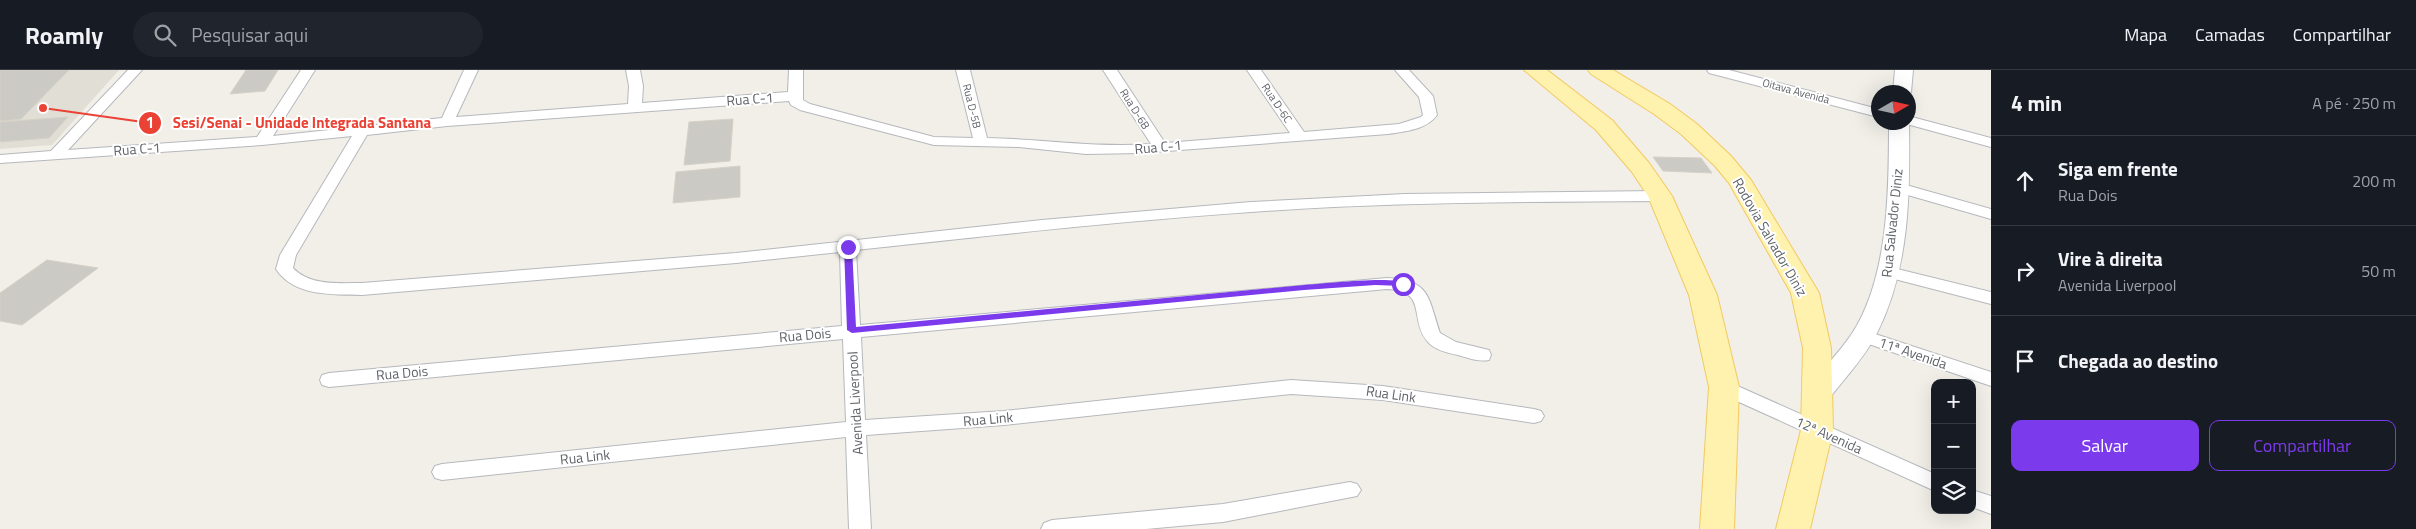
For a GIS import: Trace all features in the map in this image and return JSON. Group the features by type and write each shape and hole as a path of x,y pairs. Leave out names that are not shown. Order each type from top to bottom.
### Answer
{"main road":[{"path":"1534,70 1571,97 1604,125 1641,168 1660,196 1703,295 1724,387 1717,529"},
{"name":"Rodovia Salvador Diniz","path":"1598,70 1648,100 1689,129 1723,161 1739,180 1805,293 1817,348 1818,430 1794,529"}],"street":[{"path":"56,154 135,70"},
{"path":"262,141 308,70"},
{"path":"447,122 471,70"},
{"path":"633,70 636,86 635,107"},
{"path":"795,96 796,70"},
{"name":"Rua D-5B","path":"963,70 981,141"},
{"name":"Rua D-6B","path":"1110,70 1160,148"},
{"name":"Rua D-6C","path":"1254,70 1300,137"},
{"name":"Rua C-1","path":"0,159 262,141 447,122 795,96 796,102 805,107 934,141 981,141 1086,150 1160,148 1395,128 1425,122 1430,115 1429,101 1402,70"},
{"name":"Oitava Avenida","path":"1714,70 1734,72 1871,110"},
{"path":"1903,85 1904,70"},
{"path":"1916,122 1991,143"},
{"name":"Rua Salvador Diniz","path":"1819,393 1863,336 1873,316 1889,272 1898,188 1899,130"},
{"path":"362,131 288,254 284,270 290,278 304,284 328,288 362,289 848,247 1042,225 1326,202 1660,196"},
{"path":"1898,188 1991,214"},
{"name":"Avenida Liverpool","path":"848,247 860,529"},
{"path":"1889,272 1991,298"},
{"name":"Rua Dois","path":"329,380 1304,288 1392,283 1410,286 1417,290 1424,301 1431,332 1438,340 1482,355"},
{"name":"11ª Avenida","path":"1863,336 1991,379"},
{"name":"Rua Link","path":"442,472 857,428 1004,418 1291,388 1337,387 1379,391 1534,416"},
{"name":"12ª Avenida","path":"1724,387 1931,481"},
{"path":"1052,529 1223,513 1350,490"},
{"path":"1976,499 1991,505"}],"shaded area":[{"path":"0,70 119,70 52,145 0,149"}],"building":[{"path":"0,70 69,70 21,119 0,121"},
{"path":"246,70 278,70 265,91 230,94"},
{"path":"68,117 49,138 0,142 0,122"},
{"path":"733,119 730,161 684,165 689,122"},
{"path":"1653,157 1701,158 1712,173 1663,171"},
{"path":"740,166 740,197 673,203 676,172"},
{"path":"47,260 98,268 22,325 0,321 0,293"}],"place":[{"name":"Sesi/Senai - Unidade Integrada Santana","path":"43,108"}],"route":[{"path":"848,247 852,330 1116,307 1304,288 1375,283 1403,284"}]}
